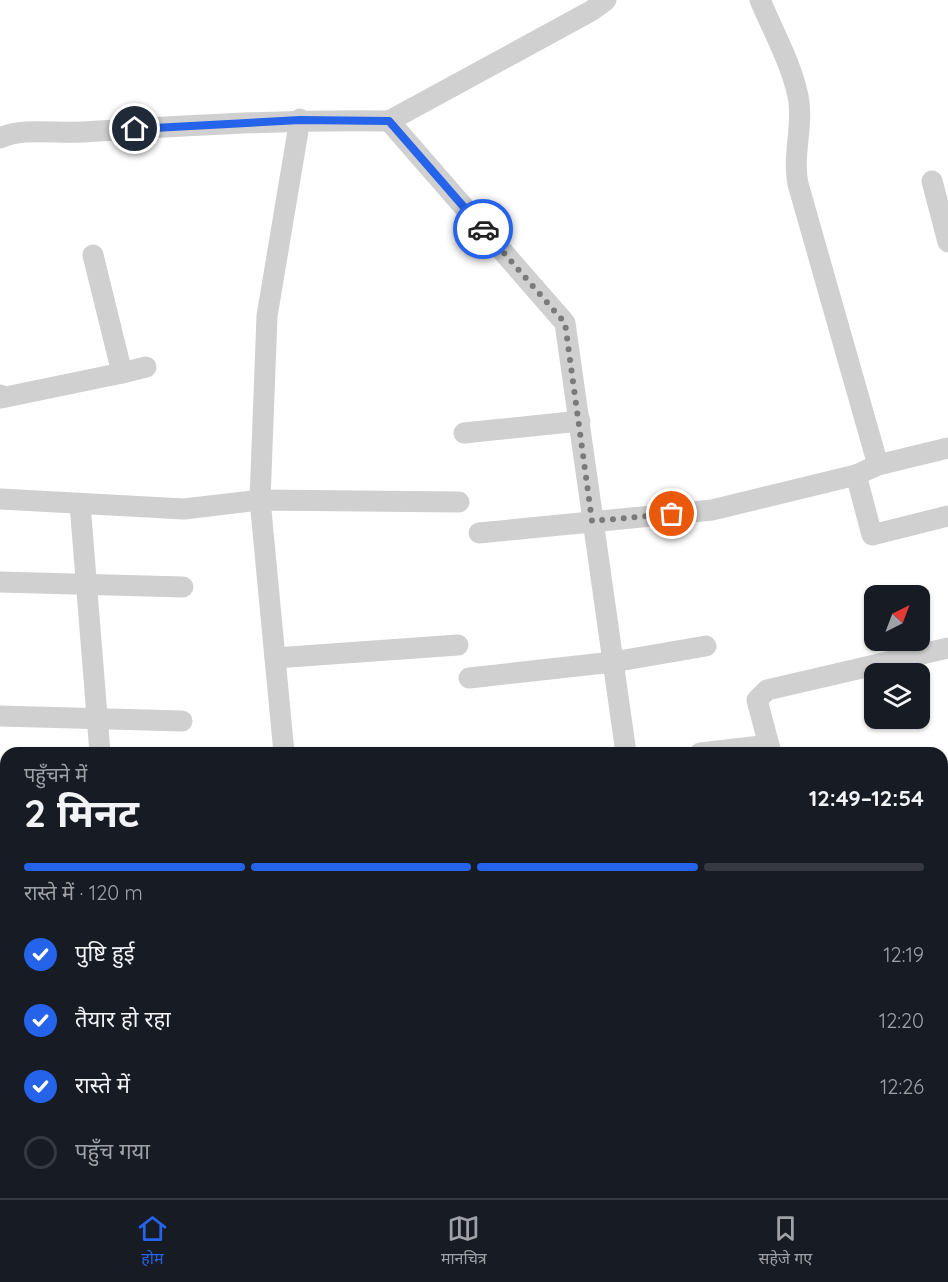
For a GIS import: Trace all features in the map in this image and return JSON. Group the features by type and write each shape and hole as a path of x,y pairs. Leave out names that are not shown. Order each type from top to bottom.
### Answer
{"street":[{"path":"0,138 9,134 300,120 389,121 591,11 606,0"},
{"path":"760,0 797,95 800,115 794,166 878,465"},
{"path":"283,747 260,500 267,316 300,120"},
{"path":"389,121 565,323 625,747"},
{"path":"932,181 948,242"},
{"path":"93,255 122,373"},
{"path":"0,397 146,367"},
{"path":"465,433 580,421"},
{"path":"479,533 712,510 856,475 878,465 948,448"},
{"path":"856,475 872,535 948,516"},
{"path":"0,499 184,509 260,500 459,502"},
{"path":"80,504 99,747"},
{"path":"0,582 183,587"},
{"path":"275,658 458,645"},
{"path":"470,678 613,662 706,646"},
{"path":"769,747 757,700 766,690 948,648"},
{"path":"0,716 182,721"}],"way so far":[{"path":"483,229 565,323 592,521 672,514"}],"route":[{"path":"135,129 300,120 389,121 483,229"}]}
